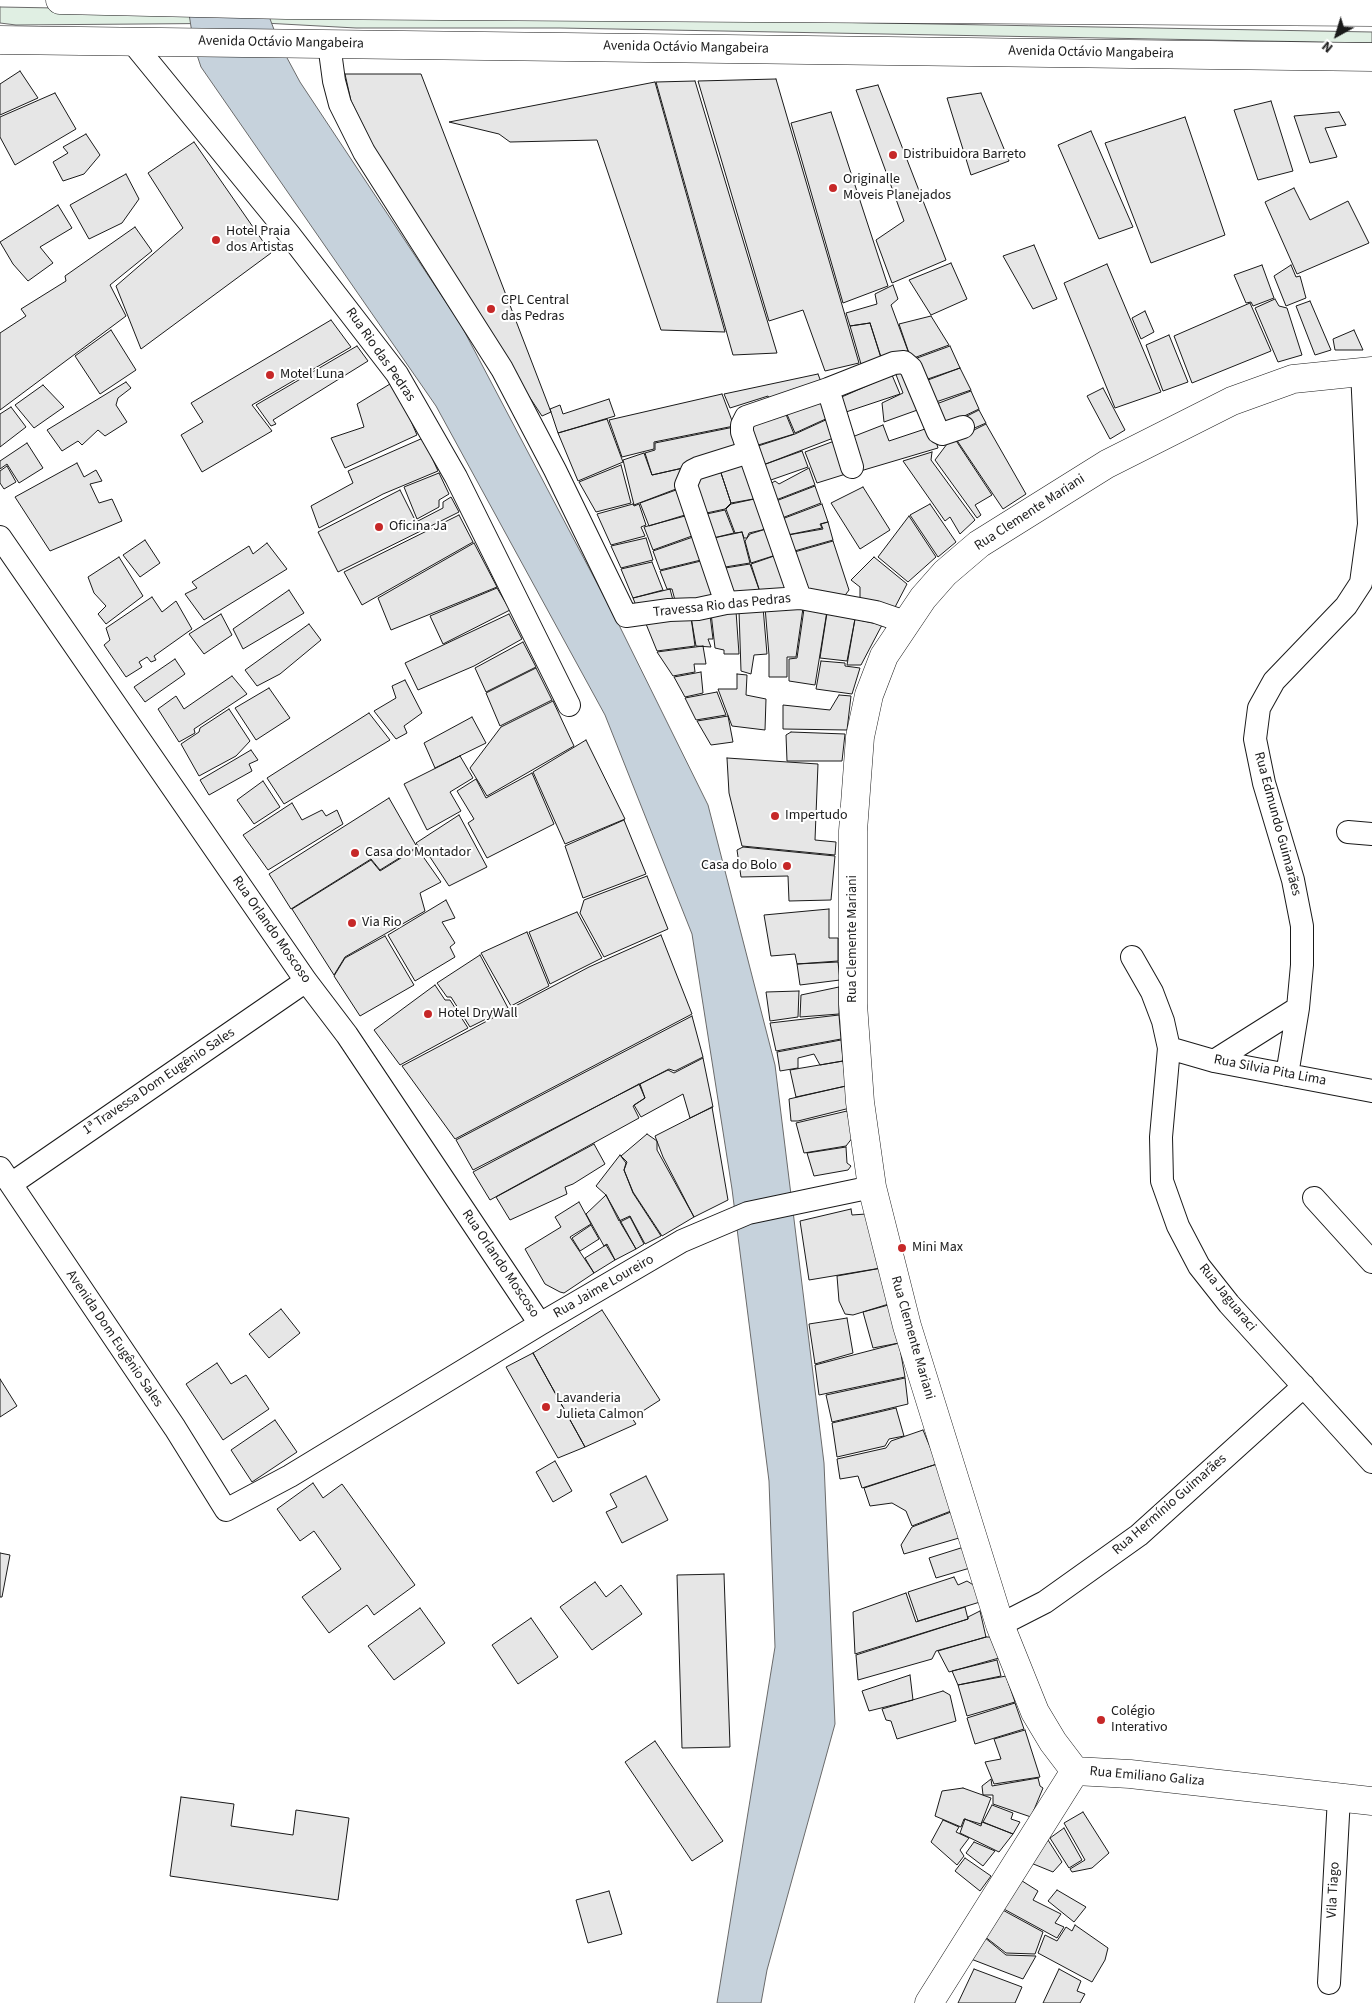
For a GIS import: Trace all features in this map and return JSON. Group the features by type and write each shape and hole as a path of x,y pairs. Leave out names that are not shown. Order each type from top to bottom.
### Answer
{"main road":[{"path":"60,0 286,5 1372,12"},
{"name":"Avenida Octávio Mangabeira","path":"0,40 1372,57"},
{"name":"Rua Clemente Mariani","path":"1075,1771 1053,1742 1035,1712 1000,1625 907,1326 872,1187 860,1102 853,1004 853,831 860,737 869,695 884,656 905,622 945,573 979,544 1107,464 1232,401 1293,379 1367,371"},
{"name":"Rua Emiliano Galiza","path":"928,2003 1075,1771 1166,1777 1372,1801"}],"street":[{"name":"Rua Rio das Pedras","path":"133,43 289,234 398,374 456,477 569,706"},
{"name":"Travessa Rio das Pedras","path":"316,44 334,81 340,104 364,152 502,369 555,470 626,616 670,610 698,609 726,603 800,598 876,612 905,622"},
{"path":"800,598 742,432 742,425 746,417 828,389 894,363 904,362 910,368 938,432 942,434 963,427"},
{"name":"Rua Edmundo Guimarães","path":"1287,1075 1298,1008 1302,965 1302,926 1293,880 1264,783 1255,739 1259,708 1274,681 1346,606 1361,583 1369,524 1367,371"},
{"path":"828,389 852,467"},
{"path":"726,603 688,495 687,478 698,468 749,452"},
{"name":"Rua Orlando Moscoso","path":"0,537 306,981 347,1035 540,1324"},
{"path":"1348,832 1372,834"},
{"name":"Rua Jaguaraci","path":"1132,957 1152,992 1164,1021 1169,1048 1161,1137 1162,1181 1178,1226 1205,1274 1229,1304 1372,1462"},
{"name":"1ª Travessa Dom Eugênio Sales","path":"5,1176 306,981"},
{"path":"1214,1061 1298,1008"},
{"name":"Rua Silvia Pita Lima","path":"1169,1048 1214,1061 1372,1091"},
{"name":"Avenida Dom Eugênio Sales","path":"5,1176 175,1428 226,1510"},
{"name":"Rua Jaime Loureiro","path":"226,1510 290,1476 540,1324 682,1241 748,1213 872,1187"},
{"path":"1314,1198 1372,1262"},
{"name":"Rua Hermínio Guimarães","path":"1000,1625 1045,1602 1139,1535 1304,1386"},
{"name":"Vila Tiago","path":"1329,1983 1339,1797"}],"green space":[{"path":"0,7 1372,32 1372,43 560,28 356,28 264,23 16,25 0,23"}],"shaded area":[{"path":"263,0 279,43 300,82 461,325 619,625 708,805 775,1065 824,1463 835,1724 767,1970 761,2003 717,2003 775,1647 769,1481 732,1189 692,934 605,715 436,406 201,67 194,46 187,1"}],"building":[{"path":"20,71 38,98 0,115 0,84"},
{"name":"CPL Central das Pedras","path":"345,74 421,74 551,412 542,416 403,206 351,101"},
{"path":"776,79 859,363 825,371 803,310 769,321 698,81"},
{"path":"695,81 777,353 733,355 656,82"},
{"path":"655,82 725,332 661,330 597,140 510,142 499,134 449,122"},
{"name":"Distribuidora Barreto","path":"878,85 946,260 892,283 876,240 904,221 856,90"},
{"path":"55,93 76,129 15,165 0,137 0,117"},
{"path":"981,93 1009,161 971,175 947,98"},
{"path":"1271,101 1293,171 1258,180 1234,110"},
{"name":"Originalle Moveis Planejados","path":"831,112 888,286 843,303 791,123"},
{"path":"1339,112 1346,125 1325,128 1337,157 1310,163 1294,116"},
{"path":"1185,117 1225,235 1151,263 1105,143"},
{"path":"1091,131 1133,227 1099,239 1058,145"},
{"path":"86,134 100,155 84,174 63,181 53,162 68,153 63,147"},
{"name":"Hotel Praia dos Artistas","path":"194,142 271,253 141,349 116,286 183,228 148,173"},
{"path":"126,174 139,199 122,223 89,239 70,205"},
{"path":"1294,188 1310,220 1348,201 1369,243 1297,274 1265,202"},
{"path":"58,205 72,228 40,247 53,263 28,281 13,264 0,242"},
{"path":"135,227 152,251 110,285 126,316 0,410 0,333 26,316 21,309 66,281 65,276"},
{"path":"1034,245 1057,299 1033,309 1003,256"},
{"path":"951,263 967,299 931,315 909,280"},
{"path":"1107,264 1161,392 1115,408 1064,283"},
{"path":"1262,265 1274,298 1253,306 1251,302 1246,303 1234,275"},
{"path":"1291,265 1296,277 1300,276 1306,298 1286,306 1274,276"},
{"path":"893,285 898,299 891,305 908,351 881,357 870,323 850,326 846,313 877,304 875,294"},
{"path":"1275,299 1279,306 1287,308 1302,355 1278,362 1255,308"},
{"path":"1310,301 1331,350 1315,355 1296,306"},
{"path":"1250,303 1271,351 1192,383 1174,336"},
{"path":"1145,311 1154,332 1141,339 1132,318"},
{"path":"931,316 949,345 911,359 899,324"},
{"name":"Motel Luna","path":"331,320 351,347 252,405 272,431 202,472 181,435 203,422 191,403"},
{"path":"870,323 881,358 861,364 850,326"},
{"path":"111,330 136,370 100,394 75,356"},
{"path":"1354,330 1363,350 1335,350 1333,339"},
{"path":"1169,335 1188,382 1163,391 1146,345"},
{"path":"357,346 368,361 273,420 276,424 271,426 256,405"},
{"path":"950,346 960,368 919,382 909,361"},
{"path":"906,367 923,408 884,422 882,403 903,393 895,372"},
{"path":"960,368 971,390 930,404 920,383"},
{"path":"818,374 823,387 771,401 768,396 730,408 724,394"},
{"path":"892,375 900,394 840,414 837,399"},
{"path":"126,382 131,388 118,398 116,405 127,422 105,436 98,430 82,445 78,441 62,451 47,430"},
{"path":"390,384 401,398 417,435 345,468 331,438 364,427 357,404"},
{"path":"43,385 64,407 34,428 15,405"},
{"path":"1103,388 1125,430 1110,439 1087,396"},
{"path":"971,391 979,409 941,427 931,406"},
{"path":"722,394 734,426 654,442 654,449 622,457 609,420"},
{"path":"609,399 615,416 558,433 550,409 560,405 563,414"},
{"path":"824,399 830,417 795,433 786,412"},
{"path":"11,407 26,427 0,447 0,414"},
{"path":"979,410 986,423 970,430 963,418"},
{"path":"785,412 794,434 755,446 747,421"},
{"path":"830,418 836,437 763,465 755,447 795,434"},
{"path":"607,419 623,462 578,481 558,433"},
{"path":"986,424 1026,494 1003,509 956,439"},
{"path":"883,425 889,441 928,428 929,439 935,438 938,448 857,472 847,439"},
{"path":"734,427 739,447 683,468 652,475 645,453 655,450 655,443"},
{"path":"953,436 992,495 975,505 981,515 977,518 935,460"},
{"path":"423,438 438,471 383,494 319,528 311,506 353,483 348,471"},
{"path":"837,440 849,473 817,483 805,452"},
{"path":"27,443 43,468 19,483 7,464 0,469 0,461"},
{"path":"802,451 808,467 768,481 763,465"},
{"path":"932,452 931,460 975,520 960,534 950,517 945,521 903,461"},
{"path":"644,453 652,475 683,468 676,489 634,505 623,460"},
{"path":"747,459 759,498 731,503 719,467"},
{"path":"77,463 84,477 96,470 102,481 90,484 99,503 112,499 122,521 50,551 15,497"},
{"path":"621,465 631,503 596,512 579,482"},
{"path":"7,466 16,482 4,489 0,483 0,471"},
{"path":"719,467 731,503 725,509 702,514 694,473"},
{"path":"809,468 815,485 776,500 770,484 775,481 779,484"},
{"path":"439,473 449,494 439,500 439,507 417,519 404,487"},
{"path":"815,486 821,503 782,518 776,501"},
{"path":"863,487 890,530 860,549 831,503"},
{"name":"Oficina Ja","path":"400,490 416,522 443,508 443,502 451,497 459,512 338,572 318,532"},
{"path":"676,490 685,515 649,526 640,503"},
{"path":"759,498 766,529 749,533 747,538 744,538 742,532 735,533 726,509 731,504"},
{"path":"633,504 634,506 639,504 646,525 641,527 645,536 611,545 597,514"},
{"path":"822,504 828,522 820,524 822,528 787,535 782,519"},
{"path":"930,504 956,542 938,557 910,515"},
{"path":"725,510 734,533 709,539 702,515"},
{"path":"459,515 473,542 362,605 344,572"},
{"path":"685,516 692,536 653,550 644,527"},
{"path":"909,516 936,557 908,582 878,557"},
{"path":"828,522 833,540 791,552 788,535 823,529 821,524"},
{"path":"766,529 776,555 751,563 745,541 750,534"},
{"path":"742,532 750,563 719,568 709,539"},
{"path":"693,537 701,560 660,570 653,551"},
{"path":"646,538 653,560 621,568 611,546"},
{"path":"145,540 160,563 140,577 123,555"},
{"path":"833,541 849,590 840,602 806,597 791,553"},
{"path":"267,543 287,569 204,620 185,594 197,588 192,582 249,546 253,554"},
{"path":"474,543 497,587 391,630 378,598"},
{"path":"777,555 788,591 760,592 751,564"},
{"path":"119,557 143,596 106,624 98,614 106,606 94,593 88,577"},
{"path":"874,557 907,584 893,611 860,602 860,587 851,580"},
{"path":"701,561 715,595 676,604 672,589 667,589 660,571"},
{"path":"652,562 663,590 633,598 621,569"},
{"path":"750,564 760,592 732,597 719,569"},
{"path":"497,588 510,610 443,644 430,616"},
{"path":"670,589 674,604 637,608 633,598"},
{"path":"289,590 304,613 243,649 233,629"},
{"path":"152,597 162,612 176,601 192,629 154,656 156,660 151,662 147,657 139,662 142,667 126,677 104,645 110,640 106,628"},
{"path":"763,607 767,654 754,655 751,674 741,671 739,611"},
{"path":"765,607 803,608 796,657 787,657 787,677 769,677"},
{"path":"804,609 827,611 815,685 789,681 789,659 797,658"},
{"path":"736,611 739,654 724,654 724,650 715,648 711,613"},
{"path":"827,613 855,619 847,661 820,658"},
{"path":"221,614 232,635 204,654 189,634"},
{"path":"509,614 522,639 474,666 418,690 405,663"},
{"path":"710,615 713,639 708,639 711,647 696,646 691,617"},
{"path":"691,617 695,646 657,651 644,619"},
{"path":"855,619 882,625 861,665 847,665"},
{"path":"309,624 321,640 280,674 257,686 245,670"},
{"path":"523,642 536,667 486,692 475,668"},
{"path":"703,646 706,664 694,664 695,672 673,676 657,652"},
{"path":"175,659 185,674 145,702 134,687"},
{"path":"821,661 845,663 845,666 860,668 852,694 816,689"},
{"path":"536,668 552,700 500,726 486,693"},
{"path":"701,672 703,693 685,697 674,677"},
{"path":"737,674 747,675 746,695 766,699 765,730 732,726 718,689 737,689"},
{"path":"232,676 247,694 194,729 195,733 179,742 158,709 176,696 184,709"},
{"path":"405,680 422,713 404,726 407,733 396,739 374,711 396,698 392,686"},
{"path":"269,688 290,718 256,740 235,708"},
{"path":"717,692 726,715 696,720 685,698"},
{"path":"839,695 851,696 847,730 783,729 783,705 830,710"},
{"path":"553,701 574,746 487,796 470,768 501,727"},
{"path":"229,709 250,741 236,756 199,776 181,744 199,732 200,728"},
{"path":"369,713 390,740 284,804 267,778"},
{"path":"728,716 733,742 711,745 697,721"},
{"path":"472,717 486,743 435,768 424,743"},
{"path":"791,732 845,734 842,761 787,761 786,735"},
{"path":"586,740 625,819 565,844 533,772"},
{"path":"251,750 258,760 249,764 252,771 209,795 200,780"},
{"path":"460,756 473,778 450,792 461,811 427,830 404,784"},
{"name":"Impertudo","path":"727,758 818,764 815,840 836,842 835,855 742,846 729,793"},
{"path":"532,773 554,824 487,858 468,823 474,819 457,791 476,779 486,798"},
{"path":"263,781 280,807 254,824 237,800"},
{"name":"Casa do Montador","path":"389,798 417,847 380,870 371,859 291,909 269,874"},
{"path":"292,803 302,820 322,810 326,816 337,810 343,824 268,870 243,835"},
{"path":"459,815 487,867 449,886 430,857 426,857 416,843"},
{"path":"624,820 646,874 583,898 565,846"},
{"name":"Casa do Bolo","path":"743,847 835,856 831,900 789,901 788,876 741,877 737,850"},
{"name":"Via Rio","path":"417,848 441,882 420,893 425,911 345,957 334,975 292,909 371,860 380,871"},
{"path":"647,876 668,929 604,957 580,913 584,900"},
{"path":"446,900 455,918 442,922 455,943 450,947 455,957 415,981 388,935"},
{"path":"829,909 829,938 838,938 838,961 797,964 795,954 771,956 764,915"},
{"path":"577,912 602,958 550,984 529,932"},
{"path":"527,932 549,986 511,1006 481,953"},
{"path":"661,935 692,1014 455,1139 402,1066 589,967"},
{"path":"385,936 414,985 360,1016 334,976 345,958"},
{"path":"480,955 508,1008 470,1027 451,997 447,997 437,983"},
{"path":"838,962 840,980 800,985 797,964"},
{"name":"Hotel DryWall","path":"435,985 445,1000 450,1000 468,1028 400,1065 374,1030"},
{"path":"839,987 839,1014 800,1017 801,995"},
{"path":"799,991 798,1017 770,1021 766,992"},
{"path":"839,1015 841,1039 776,1051 770,1023"},
{"path":"692,1016 703,1057 675,1071 669,1069 473,1170 456,1140"},
{"path":"841,1040 843,1061 820,1065 814,1054 798,1058 798,1068 780,1071 777,1052"},
{"path":"703,1058 713,1107 690,1118 683,1094 641,1117 634,1105 645,1098 640,1084 668,1070 674,1073"},
{"path":"843,1061 846,1086 796,1097 790,1070"},
{"path":"639,1084 645,1098 633,1106 639,1118 490,1200 473,1172"},
{"path":"846,1086 850,1108 798,1121 791,1121 789,1099"},
{"path":"712,1107 728,1200 694,1217 663,1157 655,1136"},
{"path":"847,1111 853,1137 846,1146 804,1153 796,1123"},
{"path":"647,1134 657,1141 657,1150 694,1217 662,1236 633,1192 624,1170 627,1162 621,1156"},
{"path":"594,1144 605,1164 565,1187 567,1194 510,1220 496,1197"},
{"path":"846,1147 847,1163 851,1166 848,1170 814,1176 807,1153"},
{"path":"620,1155 626,1163 624,1170 633,1193 661,1236 645,1244 630,1216 619,1221 606,1195 596,1186"},
{"path":"606,1195 636,1249 615,1260 607,1244 604,1246 586,1214"},
{"path":"579,1202 591,1224 570,1237 594,1273 564,1293 545,1284 525,1249 561,1227 555,1217"},
{"path":"851,1209 852,1215 866,1214 881,1268 809,1280 800,1221"},
{"path":"630,1217 644,1244 636,1249 620,1222"},
{"path":"591,1225 599,1239 580,1251 572,1238"},
{"path":"606,1245 615,1260 594,1273 585,1258"},
{"path":"882,1268 892,1303 853,1315 845,1314 839,1301 837,1276"},
{"path":"892,1304 899,1343 873,1348 863,1312"},
{"path":"281,1309 300,1333 269,1358 249,1334"},
{"path":"602,1310 660,1400 632,1418 636,1424 585,1447 533,1353"},
{"path":"847,1318 853,1353 815,1364 809,1324"},
{"path":"899,1343 905,1377 819,1395 815,1365"},
{"name":"Lavanderia Julieta Calmon","path":"533,1353 585,1447 558,1458 506,1367"},
{"path":"217,1363 231,1384 246,1375 269,1409 223,1440 186,1384"},
{"path":"905,1378 908,1404 832,1422 826,1395"},
{"path":"0,1379 17,1406 0,1417"},
{"path":"896,1408 904,1436 889,1439 885,1446 837,1457 832,1423"},
{"path":"275,1420 297,1452 252,1482 231,1450"},
{"path":"923,1430 937,1464 862,1488 858,1476 840,1479 837,1459 886,1448 891,1441"},
{"path":"555,1461 572,1491 553,1502 536,1472"},
{"path":"937,1464 951,1511 912,1526 906,1511 892,1503 870,1506 864,1488"},
{"path":"646,1476 668,1520 622,1543 606,1512 617,1507 610,1494"},
{"path":"313,1483 323,1498 342,1484 415,1585 374,1615 367,1605 329,1633 302,1597 341,1569 314,1531 300,1541 277,1509"},
{"path":"951,1512 959,1538 904,1554 901,1545 912,1527"},
{"path":"964,1547 970,1568 936,1578 929,1558"},
{"path":"0,1553 10,1555 2,1597 0,1597"},
{"path":"724,1574 730,1747 682,1748 677,1575"},
{"path":"954,1577 958,1585 967,1581 975,1586 980,1602 918,1621 908,1592"},
{"path":"595,1582 606,1597 621,1585 642,1614 592,1650 560,1607"},
{"path":"906,1593 916,1622 965,1607 968,1619 855,1654 853,1612"},
{"path":"420,1608 445,1643 394,1680 368,1646"},
{"path":"980,1611 986,1637 936,1651 932,1659 858,1680 856,1655 968,1619 968,1617"},
{"path":"531,1618 558,1657 518,1684 492,1645"},
{"path":"986,1637 993,1637 999,1658 949,1672 938,1651"},
{"path":"997,1660 1001,1676 958,1685 952,1671"},
{"path":"910,1675 913,1700 869,1711 862,1691"},
{"path":"1006,1676 1015,1702 967,1716 958,1685"},
{"path":"943,1691 950,1695 956,1721 897,1739 891,1721 886,1720 882,1709"},
{"path":"1015,1703 1024,1729 975,1744 967,1718"},
{"path":"1025,1730 1040,1777 994,1784 985,1762 1001,1759 994,1739"},
{"path":"655,1741 723,1841 692,1861 625,1762"},
{"path":"1038,1778 1040,1786 1043,1788 1031,1817 993,1804 993,1795 983,1795 982,1786 991,1779 992,1786"},
{"path":"963,1788 991,1798 981,1824 964,1819 961,1827 935,1816 942,1791"},
{"path":"181,1797 234,1804 231,1826 293,1835 296,1810 349,1818 338,1900 170,1876"},
{"path":"992,1805 1013,1813 1011,1819 1020,1822 1013,1834 983,1822"},
{"path":"1083,1812 1109,1853 1092,1868 1072,1872 1070,1869 1085,1860 1064,1823"},
{"path":"965,1819 981,1826 982,1822 1013,1834 999,1852 960,1833"},
{"path":"943,1820 959,1827 956,1832 969,1838 960,1850 964,1856 957,1865 931,1842"},
{"path":"1064,1828 1082,1860 1069,1868 1050,1838"},
{"path":"1048,1840 1062,1862 1053,1872 1031,1863"},
{"path":"974,1842 995,1851 983,1866 966,1853"},
{"path":"965,1858 991,1876 980,1891 955,1871"},
{"path":"1019,1879 1038,1891 1033,1900 1061,1914 1055,1923 1064,1927 1057,1938 1002,1908"},
{"path":"1057,1890 1086,1907 1074,1922 1048,1901"},
{"path":"609,1891 622,1934 588,1943 576,1900"},
{"path":"999,1908 1043,1932 1035,1954 1006,1953 984,1936"},
{"path":"1075,1925 1108,1948 1105,1960 1092,1982 1038,1953 1045,1935 1057,1941 1066,1927 1072,1931"},
{"path":"984,1937 1006,1955 1036,1956 1023,1979 971,1959"},
{"path":"974,1969 1022,1987 1015,2003 958,2003"},
{"path":"1059,1969 1081,1981 1077,1991 1085,1994 1080,2003 1043,2003"}],"place":[{"name":"Distribuidora Barreto","path":"893,155"},
{"name":"Originalle Moveis Planejados","path":"833,188"},
{"name":"Hotel Praia dos Artistas","path":"216,240"},
{"name":"CPL Central das Pedras","path":"491,309"},
{"name":"Motel Luna","path":"270,375"},
{"name":"Oficina Ja","path":"379,527"},
{"name":"Impertudo","path":"775,816"},
{"name":"Casa do Montador","path":"355,853"},
{"name":"Casa do Bolo","path":"787,866"},
{"name":"Via Rio","path":"352,923"},
{"name":"Hotel DryWall","path":"428,1014"},
{"name":"Mini Max","path":"902,1248"},
{"name":"Lavanderia Julieta Calmon","path":"546,1407"},
{"name":"Colégio Interativo","path":"1101,1720"}]}
